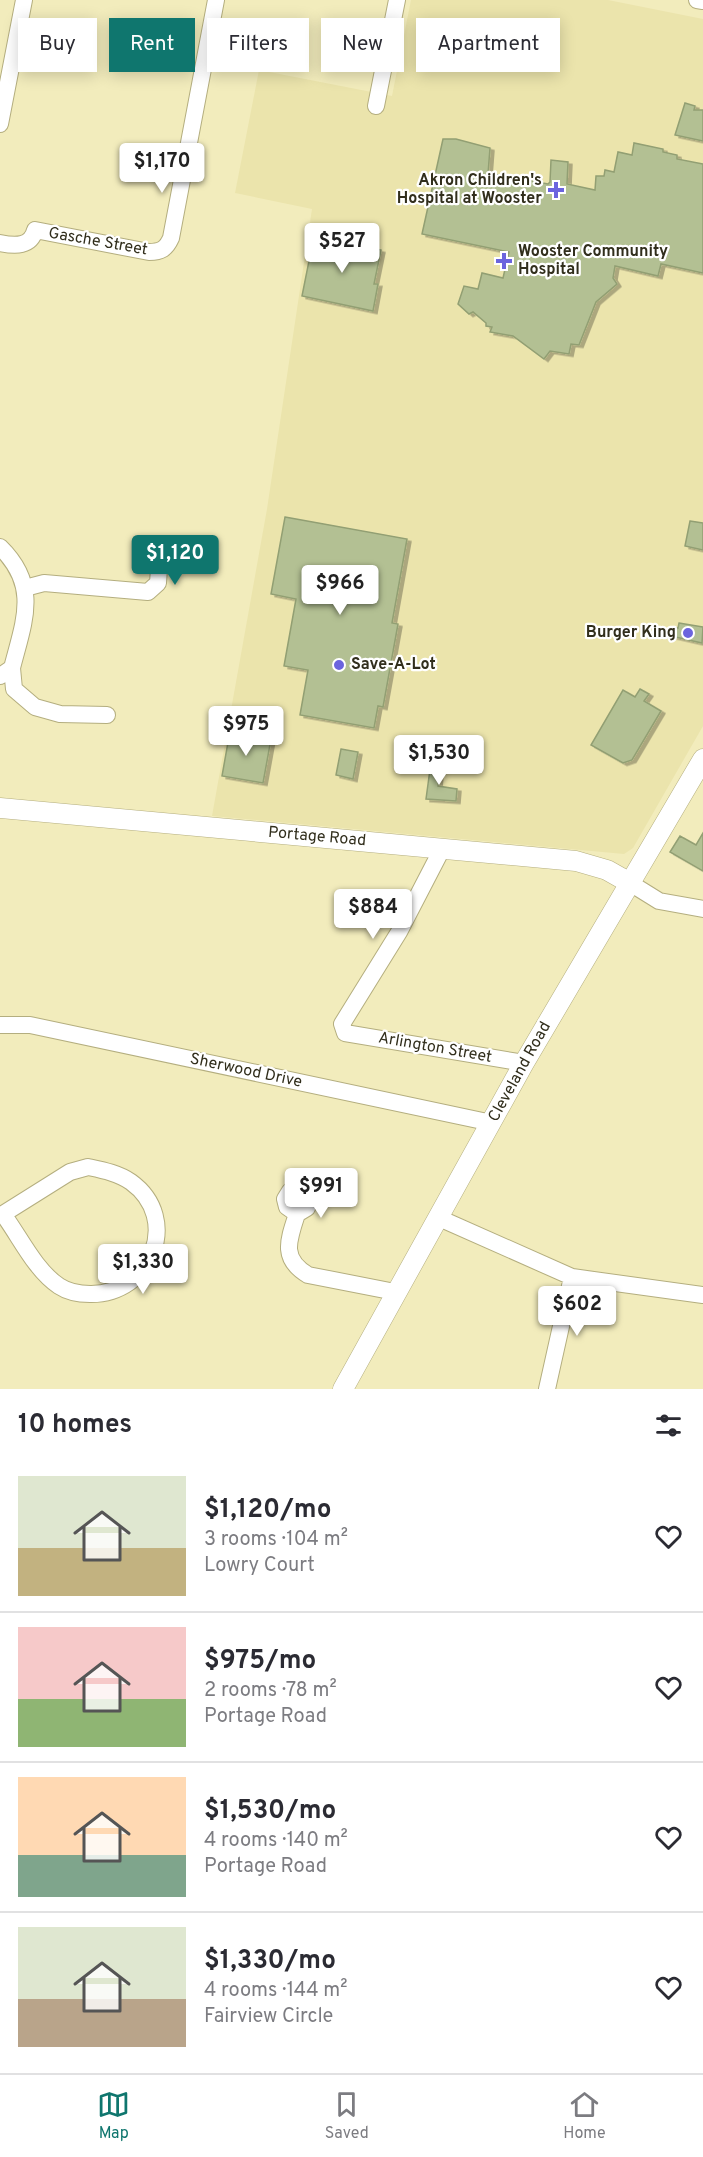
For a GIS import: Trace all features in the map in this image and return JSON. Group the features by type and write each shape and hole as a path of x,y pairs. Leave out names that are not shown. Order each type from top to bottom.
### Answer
{"main road":[{"name":"Cleveland Road","path":"343,1389 524,1063 703,759"},
{"name":"Portage Road","path":"0,808 576,861 606,870 630,883"}],"street":[{"path":"0,124 24,0"},
{"name":"Gasche Street","path":"0,243 28,242 35,230 149,252 161,251 167,247 171,238 216,0"},
{"path":"376,106 397,0"},
{"path":"697,0 703,1"},
{"path":"0,547 16,567 25,588 26,614 6,672 14,689 35,707 60,714 107,715"},
{"path":"25,588 44,583 148,592 158,583 160,554"},
{"name":"Arlington Street","path":"442,849 399,932 342,1024 345,1033 524,1063"},
{"path":"630,883 659,901 703,909"},
{"name":"Sherwood Drive","path":"0,1025 30,1025 492,1123"},
{"path":"88,1167 107,1171 131,1182 148,1201 156,1224 155,1247 149,1262 137,1278 120,1290 103,1294 74,1292 59,1286 39,1267 1,1214 70,1172 88,1167"},
{"path":"297,1215 290,1236 289,1255 296,1268 308,1275 395,1292"},
{"path":"439,1218 572,1277 703,1295"},
{"path":"547,1389 572,1277"}],"shaded area":[{"name":"Wooster Community Hospital","path":"411,0 608,0 703,19 703,726 633,848 624,854 212,816 267,509 312,209 235,193 259,72 269,72 392,96 397,72 404,72 404,35"}],"building":[{"path":"685,103 695,106 694,110 703,110 703,141 675,135"},
{"path":"443,139 456,139 490,148 488,174 516,176 516,178 548,184 551,160 568,162 567,184 595,190 596,176 604,176 605,170 614,172 618,152 632,155 634,143 663,149 663,152 677,155 677,159 703,164 703,273 661,264 658,276 615,266 613,278 617,284 596,302 579,345 571,344 569,354 550,351 544,359 513,336 490,332 492,327 486,326 486,323 473,312 469,314 458,304 464,286 478,289 482,273 503,278 509,252 422,234"},
{"path":"314,236 381,250 374,284 378,284 373,311 302,296"},
{"path":"285,517 407,539 392,623 398,624 383,707 378,706 374,728 300,715 308,670 284,666 296,599 271,594"},
{"path":"690,521 703,523 703,550 685,546"},
{"name":"Burger King","path":"679,623 703,627 702,643 671,636 673,627 678,628"},
{"path":"640,689 649,694 644,701 661,711 632,760 623,763 591,745 623,690 635,697"},
{"path":"230,731 271,739 263,783 222,776"},
{"path":"341,749 358,752 353,779 336,775"},
{"path":"431,762 440,763 438,786 457,789 456,801 426,799"},
{"path":"703,833 703,871 670,852 680,836 696,845"}],"place":[{"name":"Akron Children's Hospital at Wooster","path":"556,190"},
{"name":"Wooster Community Hospital","path":"504,261"},
{"name":"Burger King","path":"688,633"},
{"name":"Save-A-Lot","path":"339,665"}]}
